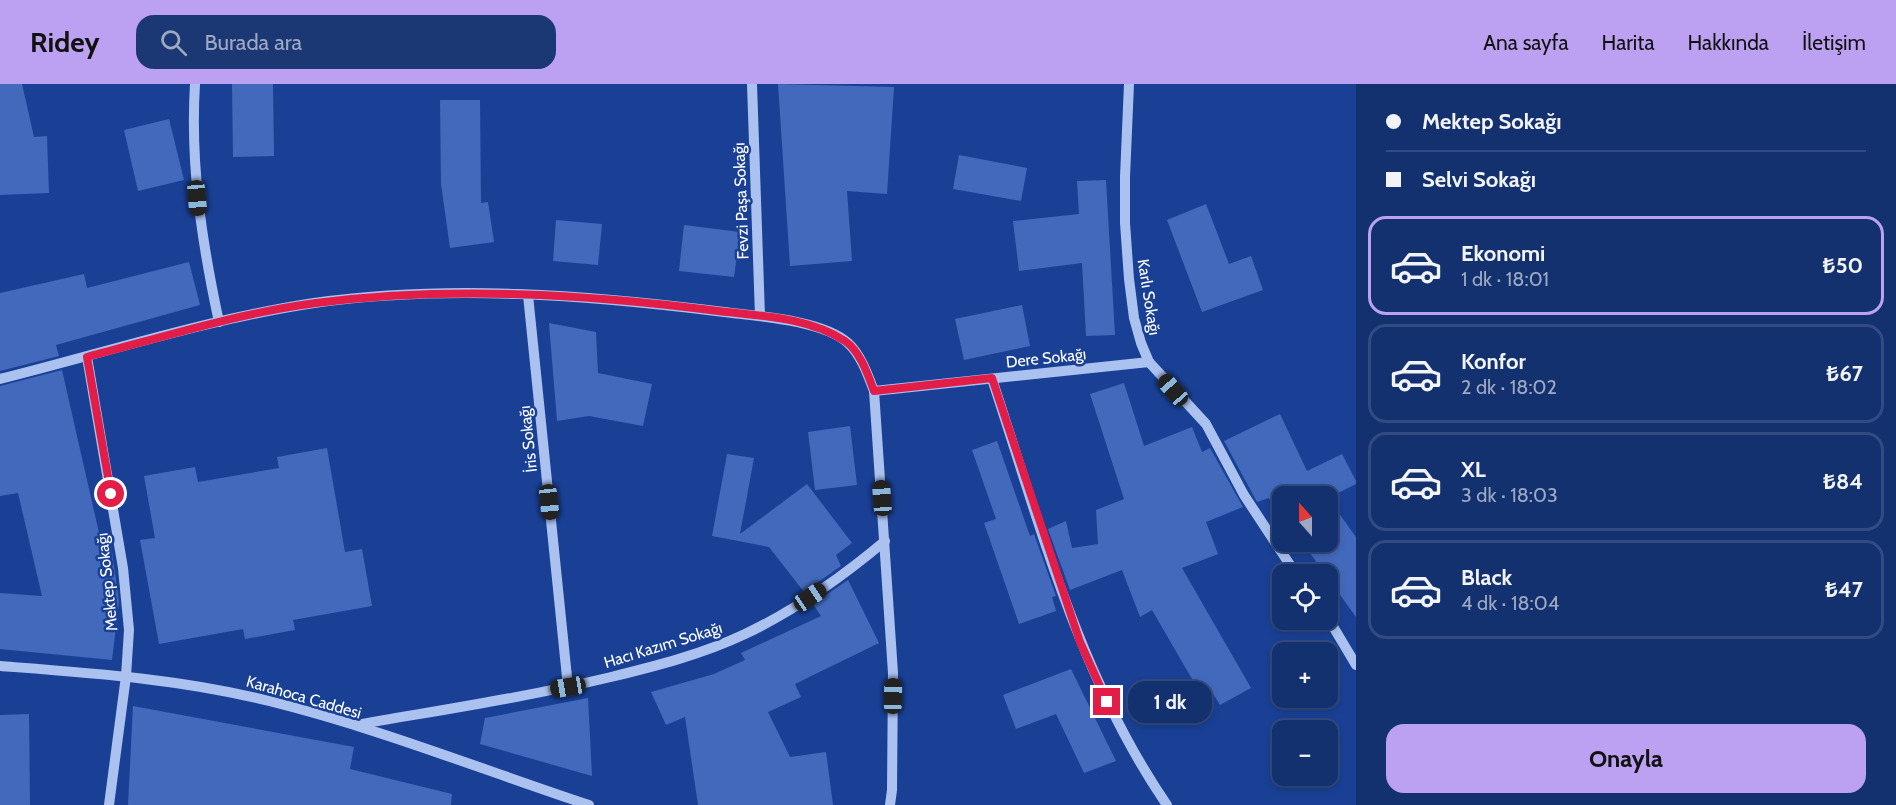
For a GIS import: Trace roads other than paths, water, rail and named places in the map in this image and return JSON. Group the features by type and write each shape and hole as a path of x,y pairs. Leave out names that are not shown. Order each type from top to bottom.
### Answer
{"street":[{"path":"195,84 194,158 199,218 219,322"},
{"name":"Fevzi Paşa Sokağı","path":"752,84 760,316"},
{"name":"Karlı Sokağı","path":"1129,84 1125,177 1129,279 1134,318 1149,362 1206,424 1244,495 1289,564"},
{"path":"0,379 219,322 313,304 432,293 612,299 760,316 798,322 829,332 848,342 867,372 874,391 893,673 890,805"},
{"name":"İris Sokağı","path":"528,295 568,687"},
{"name":"Mektep Sokağı","path":"87,357 124,577 129,630 126,676 109,805"},
{"name":"Dere Sokağı","path":"874,391 1149,362"},
{"path":"992,378 1080,642 1124,736 1146,775 1167,805"},
{"name":"Hacı Kazım Sokağı","path":"353,726 568,687 697,653 744,634 792,609 847,572 885,541"},
{"path":"1335,630 1356,664"},
{"name":"Karahoca Caddesi","path":"0,666 126,676 180,683 259,699 353,726 589,805"}]}
